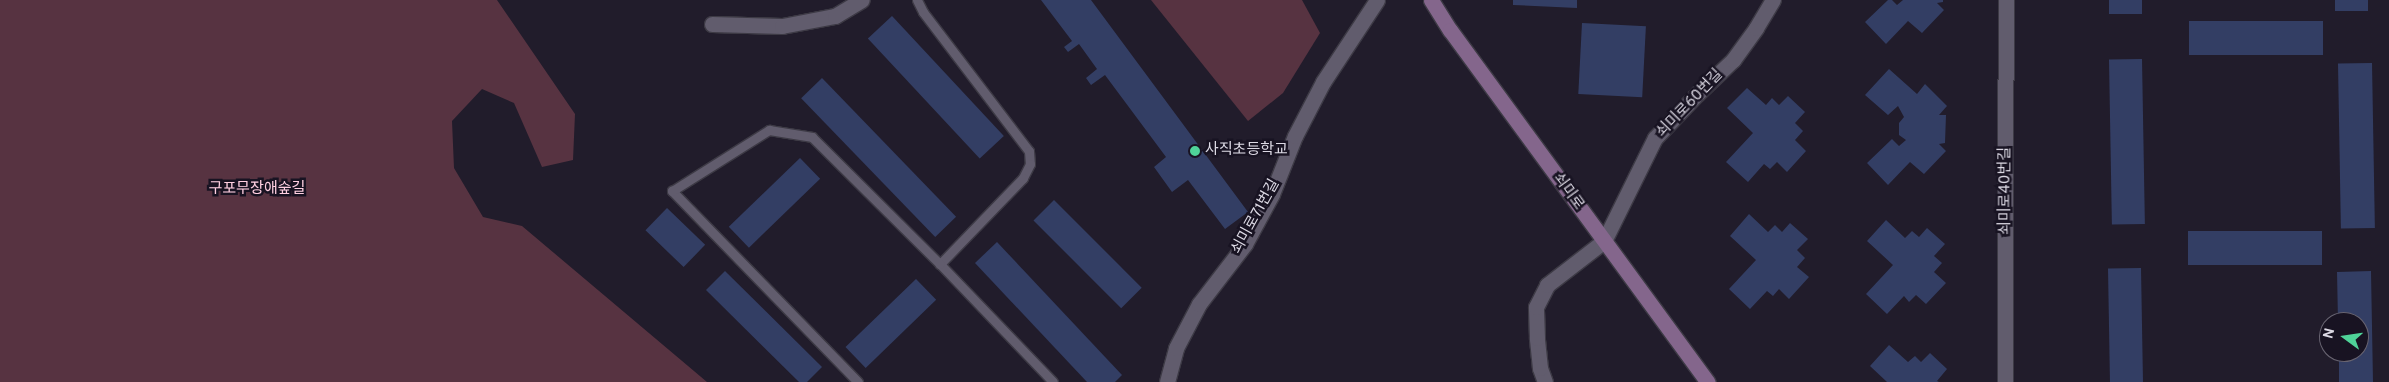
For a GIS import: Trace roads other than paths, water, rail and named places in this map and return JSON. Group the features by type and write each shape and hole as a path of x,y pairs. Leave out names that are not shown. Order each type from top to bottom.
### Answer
{"main road":[{"name":"쇠미로","path":"1431,0 1450,30 1708,382"}],"street":[{"path":"712,24 782,26 834,16 862,0"},
{"name":"쇠미로71번길","path":"1167,382 1176,348 1199,304 1245,244 1272,194 1295,136 1323,82 1377,0"},
{"name":"쇠미로60번길","path":"1604,241 1655,138 1733,60 1773,0"},
{"name":"쇠미로40번길","path":"2005,382 2006,0"},
{"path":"1545,382 1540,368 1536,307 1548,285 1604,241"}],"lane":[{"path":"917,0 922,12 1028,151 1030,164 1023,178 940,264"},
{"path":"858,382 672,191 769,130 812,137 940,264 1053,382"}],"place":[{"name":"사직초등학교","path":"1195,151"}],"park label":[{"name":"구포무장애숲길","path":"257,190"}]}
